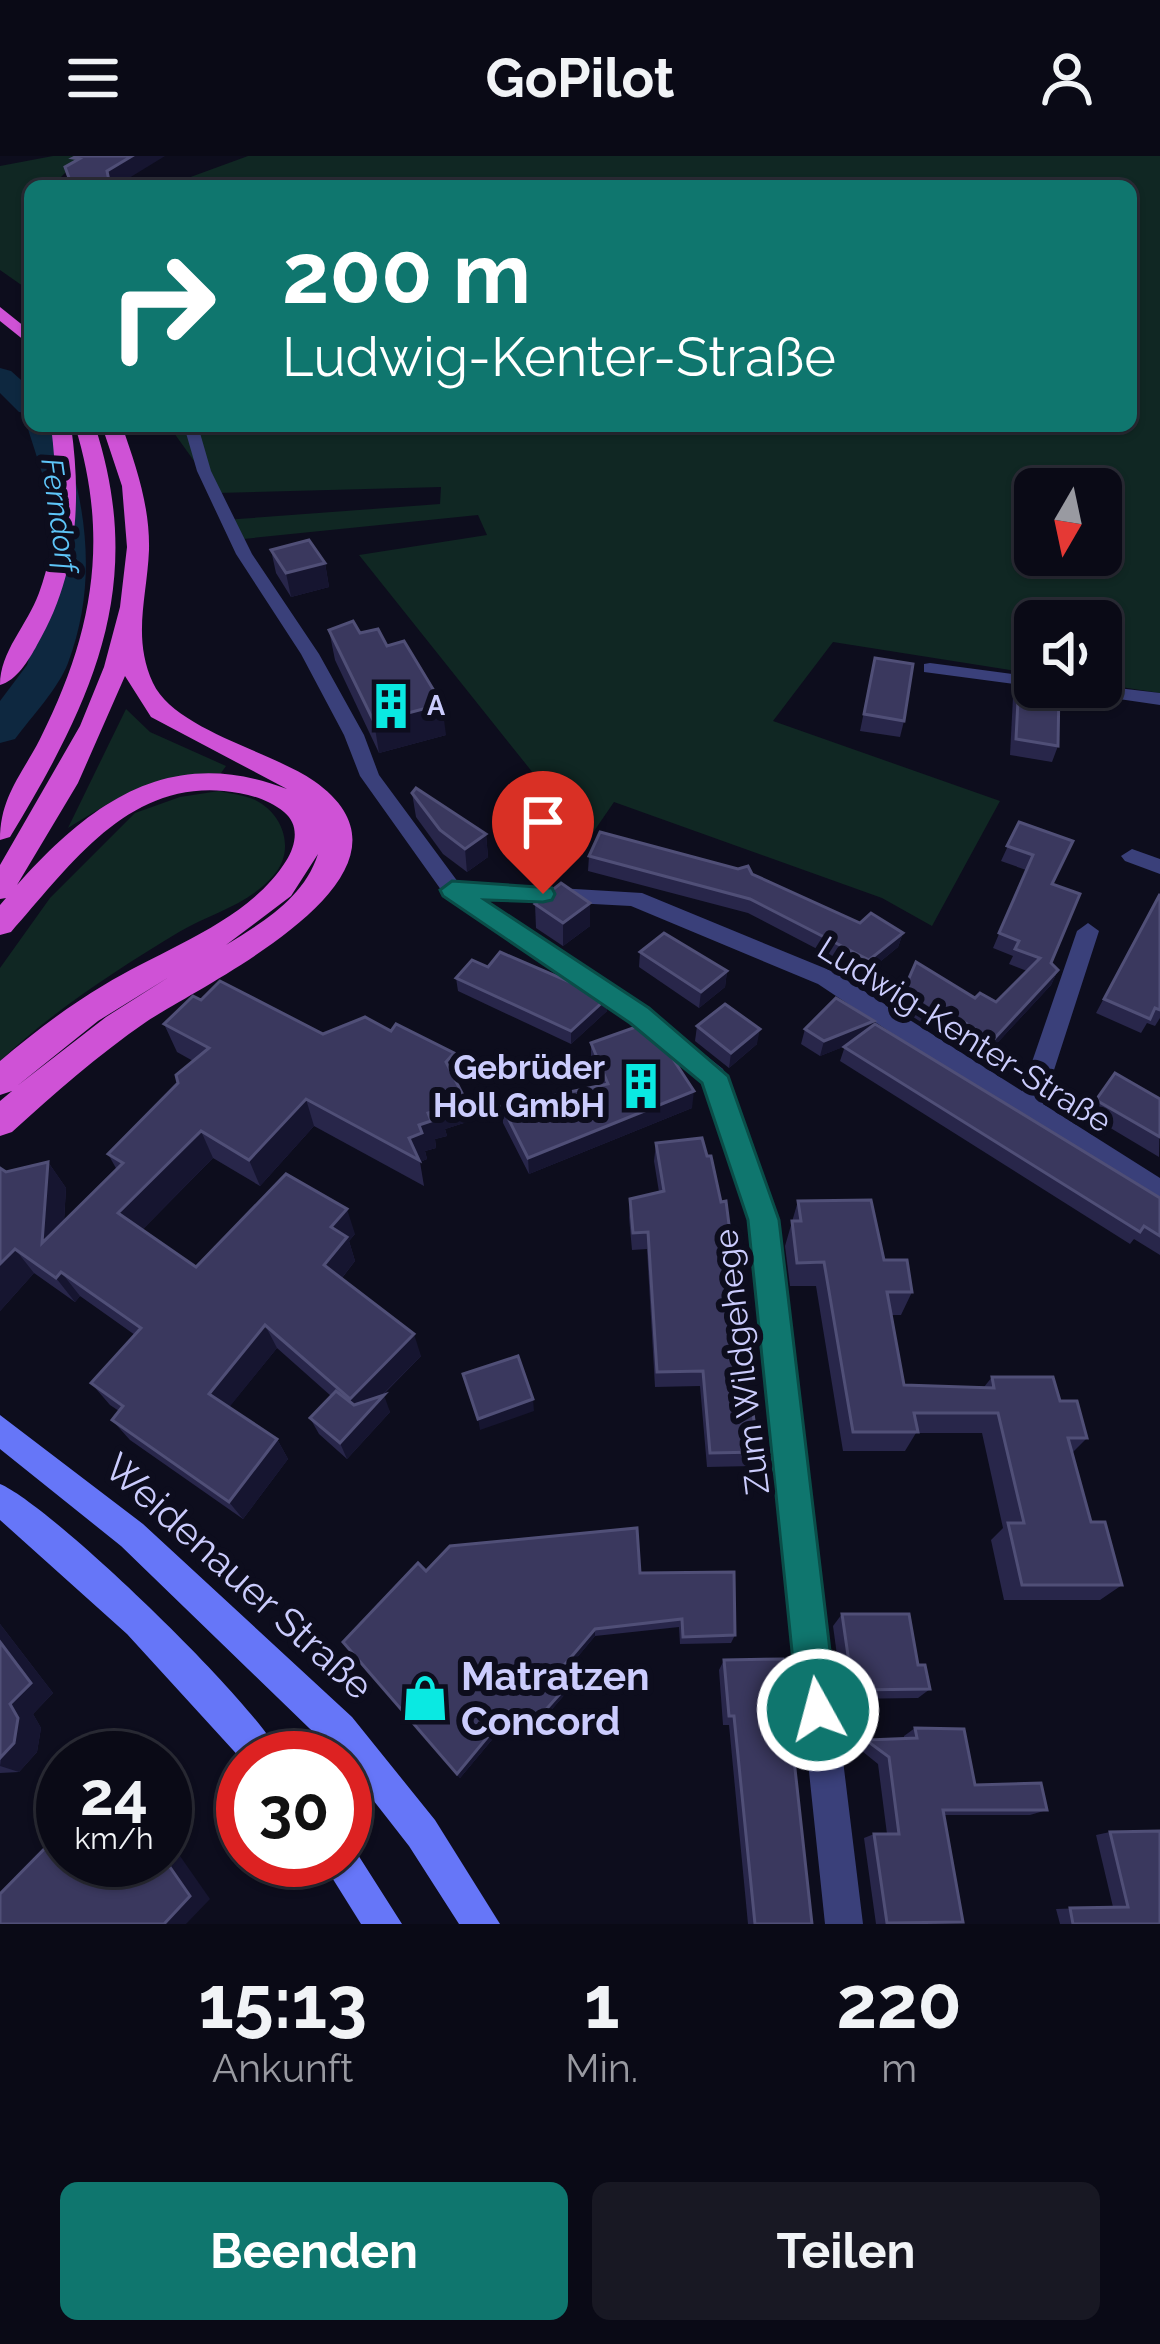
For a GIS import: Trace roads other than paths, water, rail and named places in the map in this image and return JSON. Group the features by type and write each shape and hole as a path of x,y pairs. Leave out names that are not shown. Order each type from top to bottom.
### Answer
{"highway":[{"path":"0,291 24,311"},
{"path":"0,312 24,334"},
{"path":"0,678 37,628 60,560 69,502 62,432"},
{"path":"0,830 65,712 96,629 105,587 108,523 104,487 87,432"},
{"path":"0,889 74,765 126,628 136,585 138,519 114,432"},
{"path":"0,1122 61,1067 137,1011 274,928 326,875 335,848 334,818 316,795 284,771 199,734 160,710 144,691 126,628"},
{"path":"0,924 86,833 115,809 146,794 191,782 259,785 298,807 309,825 308,846 297,868 273,895 112,995 41,1044 0,1081"}],"main road":[{"name":"Weidenauer Straße","path":"0,1430 132,1534 340,1729 422,1833 481,1924"},
{"path":"0,1499 58,1544 178,1660 240,1731"},
{"path":"358,1887 383,1924"}],"street":[{"name":"Zum Wildgehege","path":"193,432 204,471 244,554 310,653 370,776 452,890 640,1016 714,1076 764,1220 844,1924"},
{"path":"929,668 1014,679"},
{"path":"1122,694 1160,699"},
{"path":"1132,856 1160,867"},
{"name":"Ludwig-Kenter-Straße","path":"452,890 634,898 826,979 1160,1192"},
{"path":"1028,1111 1088,931"}],"waterway":[{"name":"Ferndorf","path":"0,377 24,399"},
{"name":"Ferndorf","path":"0,730 47,666 71,578 60,476 45,432"}],"place":[{"name":"A","path":"391,706"},
{"name":"Gebrüder Holl GmbH","path":"641,1086"},
{"name":"Matratzen Concord","path":"425,1698"}]}
